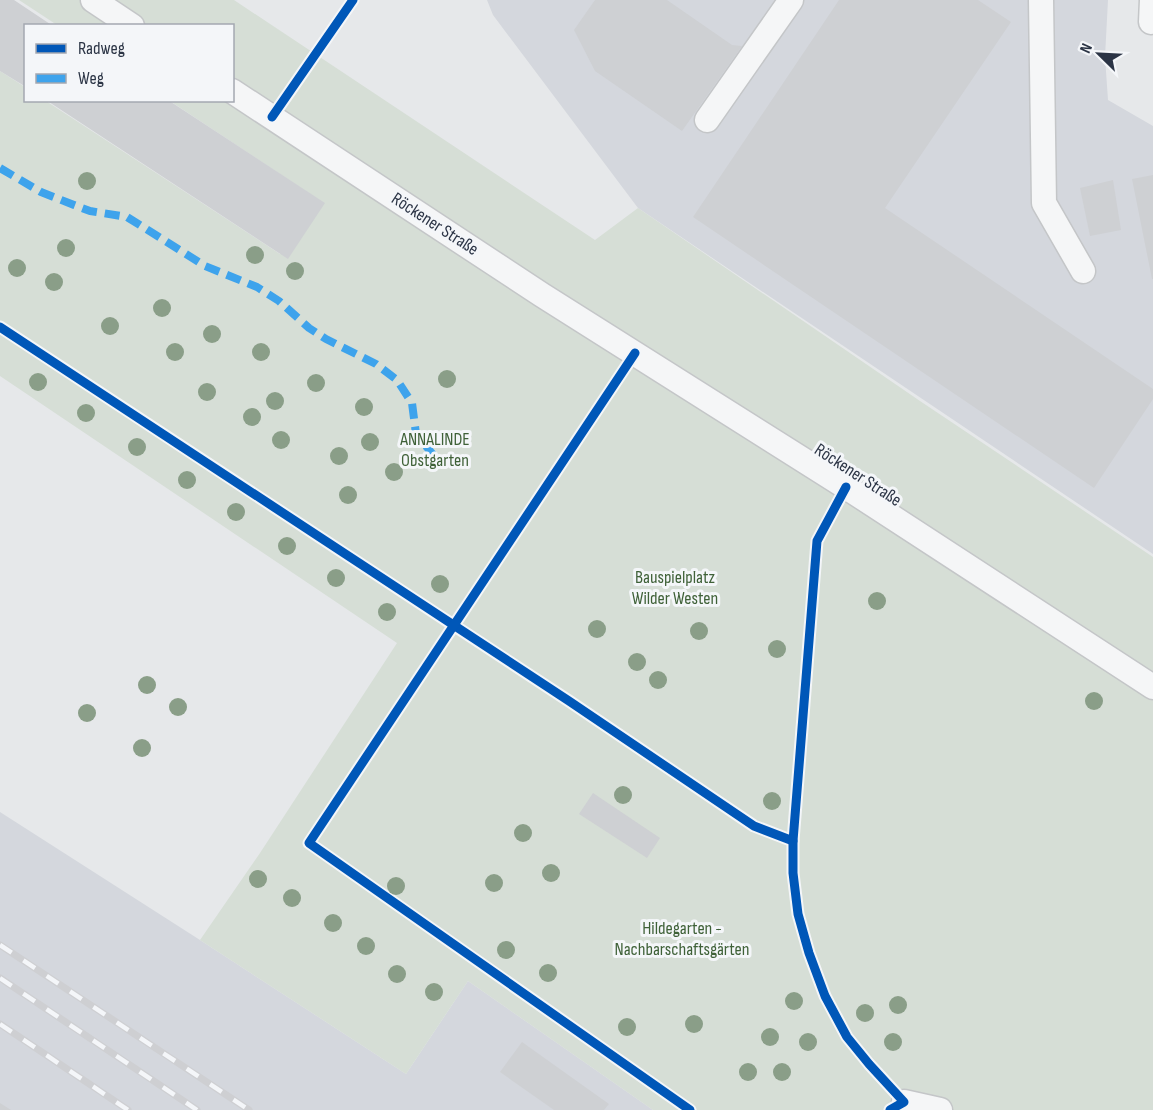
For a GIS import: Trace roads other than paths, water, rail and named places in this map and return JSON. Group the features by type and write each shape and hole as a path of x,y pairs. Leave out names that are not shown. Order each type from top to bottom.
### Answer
{"lane":[{"path":"93,0 129,24"},
{"path":"707,120 790,0"},
{"path":"1041,0 1044,203 1083,270"},
{"name":"Röckener Straße","path":"234,92 542,295 846,487 1153,687"},
{"path":"911,1110 904,1102 940,1110"}],"railway":[{"path":"0,945 249,1110"},
{"path":"0,978 197,1110"},
{"path":"0,1024 128,1110"}],"park label":[{"name":"ANNALINDE Obstgarten","path":"435,449"},
{"name":"Bauspielplatz Wilder Westen","path":"675,587"},
{"name":"Hildegarten - Nachbarschaftsgärten","path":"682,938"}]}
